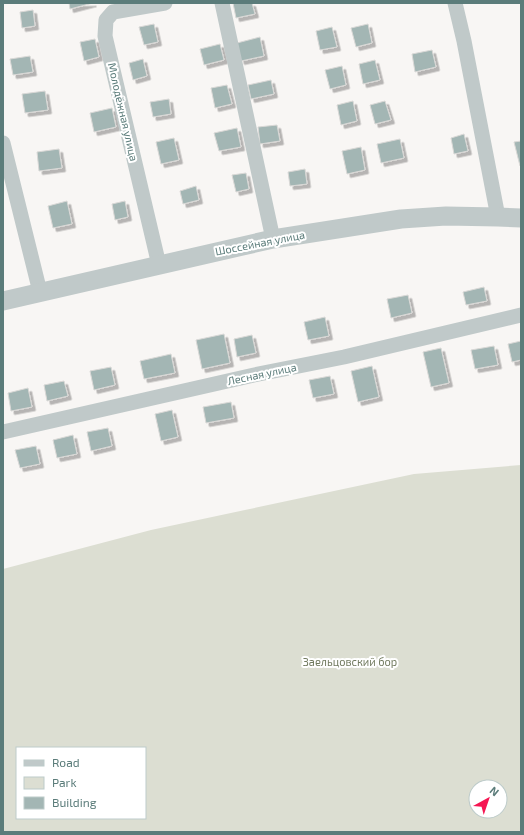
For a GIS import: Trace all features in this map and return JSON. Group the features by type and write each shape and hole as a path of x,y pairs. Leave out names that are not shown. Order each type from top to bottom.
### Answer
{"street":[{"name":"Молодёжная улица","path":"159,264 105,36 106,20 113,12 165,3"},
{"path":"222,3 273,239"},
{"path":"455,3 464,41 498,217"},
{"path":"3,143 40,292"},
{"name":"Шоссейная улица","path":"3,301 273,239 401,219 446,216 521,218"},
{"name":"Лесная улица","path":"3,432 254,375 344,357 521,315"}],"green space":[{"name":"Заельцовский бор","path":"521,465 521,832 3,832 3,569 151,530 414,474"}],"building":[{"path":"69,3 93,3 70,9"},
{"path":"233,3 252,3 255,14 236,18"},
{"path":"33,10 35,26 22,28 20,12"},
{"path":"154,24 158,42 144,45 139,27"},
{"path":"368,24 372,43 356,47 351,28"},
{"path":"332,27 337,47 320,50 316,31"},
{"path":"260,37 264,56 241,61 237,43"},
{"path":"95,39 99,57 84,61 80,42"},
{"path":"220,44 224,60 204,65 200,49"},
{"path":"432,50 436,67 415,72 412,54"},
{"path":"30,56 33,72 13,75 10,59"},
{"path":"143,59 147,76 133,80 129,63"},
{"path":"375,60 380,80 363,84 359,64"},
{"path":"342,66 346,85 330,89 325,70"},
{"path":"271,80 274,94 251,99 248,85"},
{"path":"227,85 232,104 215,108 211,88"},
{"path":"45,91 48,110 25,113 22,94"},
{"path":"169,99 171,114 153,117 150,102"},
{"path":"353,101 357,121 341,125 337,105"},
{"path":"385,101 391,120 375,124 370,105"},
{"path":"112,108 116,127 94,132 90,113"},
{"path":"277,125 280,141 260,144 258,127"},
{"path":"237,128 241,147 219,151 214,133"},
{"path":"464,134 468,151 454,154 451,138"},
{"path":"174,138 179,160 161,164 156,142"},
{"path":"400,139 404,158 381,163 377,144"},
{"path":"521,141 521,166 520,166 514,142"},
{"path":"361,147 365,170 347,174 342,151"},
{"path":"59,149 62,168 39,171 37,152"},
{"path":"305,169 307,184 290,186 288,172"},
{"path":"246,173 249,189 236,192 232,175"},
{"path":"196,186 199,200 183,204 180,191"},
{"path":"67,201 72,224 53,228 48,206"},
{"path":"125,201 128,217 115,220 112,204"},
{"path":"484,287 487,301 466,305 463,292"},
{"path":"408,295 412,313 391,318 387,299"},
{"path":"325,317 329,336 308,340 304,322"},
{"path":"224,334 230,363 202,369 196,340"},
{"path":"252,335 256,353 237,357 234,339"},
{"path":"521,341 521,360 512,362 508,344"},
{"path":"494,346 498,365 475,369 471,350"},
{"path":"441,348 449,383 431,387 423,352"},
{"path":"171,354 175,373 144,379 140,361"},
{"path":"372,366 379,397 358,402 351,371"},
{"path":"111,367 115,385 94,390 90,371"},
{"path":"330,376 334,394 313,398 309,380"},
{"path":"64,381 68,396 47,401 44,385"},
{"path":"28,388 32,407 11,411 8,393"},
{"path":"231,402 234,418 206,423 203,407"},
{"path":"172,410 178,437 161,441 155,414"},
{"path":"108,428 112,446 91,451 87,432"},
{"path":"73,435 77,454 57,458 53,440"},
{"path":"36,446 40,464 20,468 15,450"}]}
